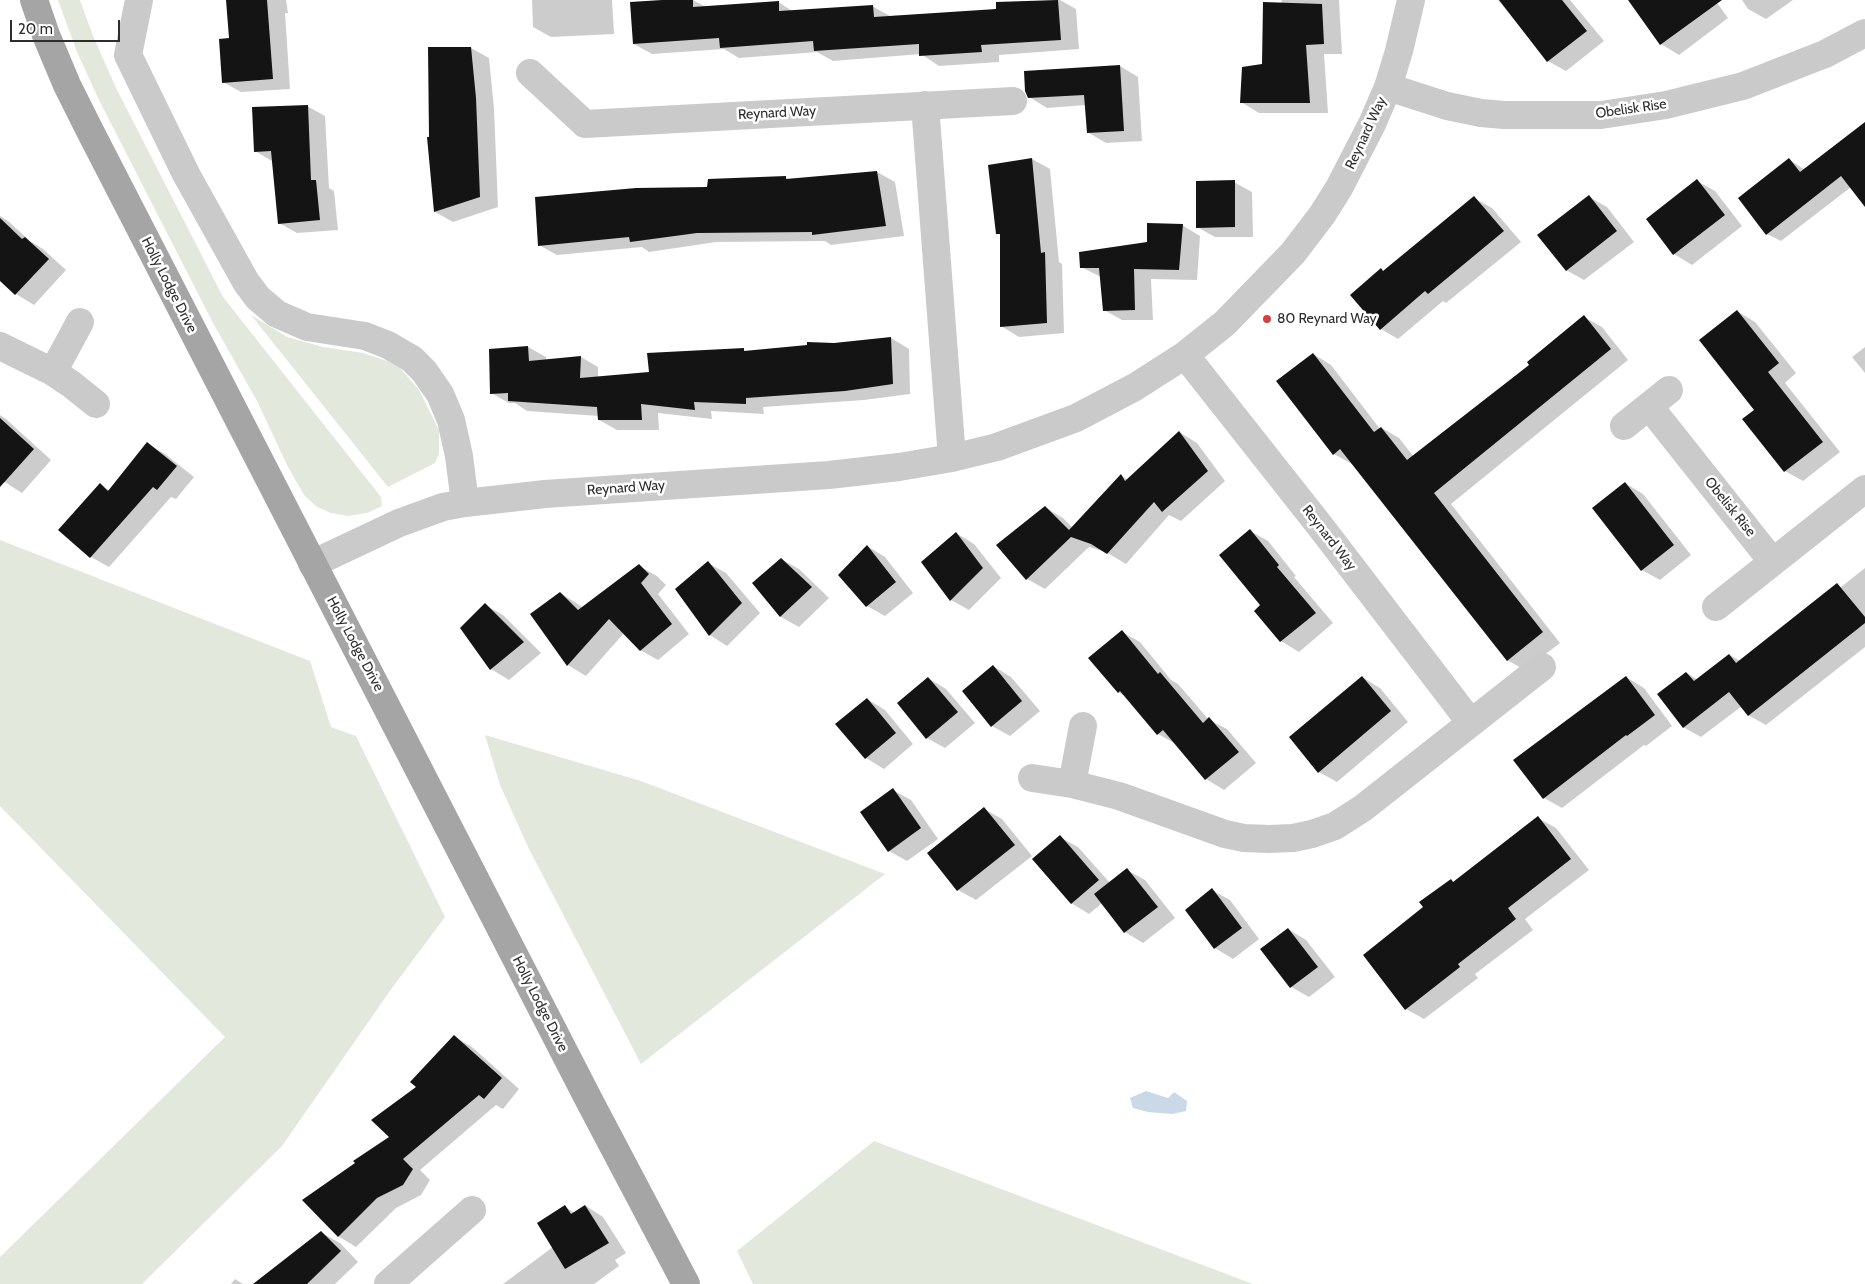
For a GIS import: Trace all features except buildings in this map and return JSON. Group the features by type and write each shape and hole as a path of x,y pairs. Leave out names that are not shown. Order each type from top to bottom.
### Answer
{"main road":[{"name":"Holly Lodge Drive","path":"34,0 46,34 88,129 686,1284"}],"street":[{"path":"139,0 128,55 186,174 246,282 258,298 277,314 307,327 365,336 388,345 412,359 440,394 452,420 465,503"},
{"name":"Reynard Way","path":"312,564 399,522 443,507 545,494 829,474 898,467 952,458 997,447 1076,418 1135,387 1185,355 1225,323 1293,253 1322,215 1356,157 1388,87 1411,0"},
{"name":"Obelisk Rise","path":"1388,87 1447,106 1481,113 1504,115 1600,115 1666,105 1743,86 1825,54 1865,34"},
{"name":"Reynard Way","path":"530,73 584,124 1013,101"},
{"path":"925,105 952,458"},
{"path":"53,372 80,322"},
{"path":"0,346 53,372 96,404"},
{"name":"Reynard Way","path":"1185,355 1320,526 1471,723"},
{"name":"Obelisk Rise","path":"1624,426 1659,398 1772,561"},
{"path":"1716,607 1865,489"},
{"path":"1032,778 1072,784 1119,796 1225,834 1261,839 1293,838 1312,834 1335,826 1356,812 1542,668"},
{"path":"1072,784 1083,726"},
{"path":"388,1284 472,1210"}],"shaded area":[{"path":"58,0 80,0 93,36 117,90 223,297 381,497 382,506 367,513 348,516 331,513 317,507 304,495 288,467 257,401 213,323 99,100 77,52"},
{"path":"251,315 287,337 323,347 363,353 390,362 401,369 419,390 439,430 439,454 435,463 388,487"},
{"path":"0,540 310,661 331,727 356,736 445,917 392,988 282,1146 142,1284 0,1284 0,1257 225,1037 0,806"},
{"path":"485,735 641,781 885,874 641,1064 529,849 500,785"},
{"path":"874,1141 1253,1284 753,1284 737,1251"}],"water":[{"path":"1146,1091 1168,1098 1174,1092 1187,1101 1186,1111 1172,1114 1148,1112 1133,1108 1130,1098"}],"place":[{"name":"80 Reynard Way","path":"1267,319"}]}
